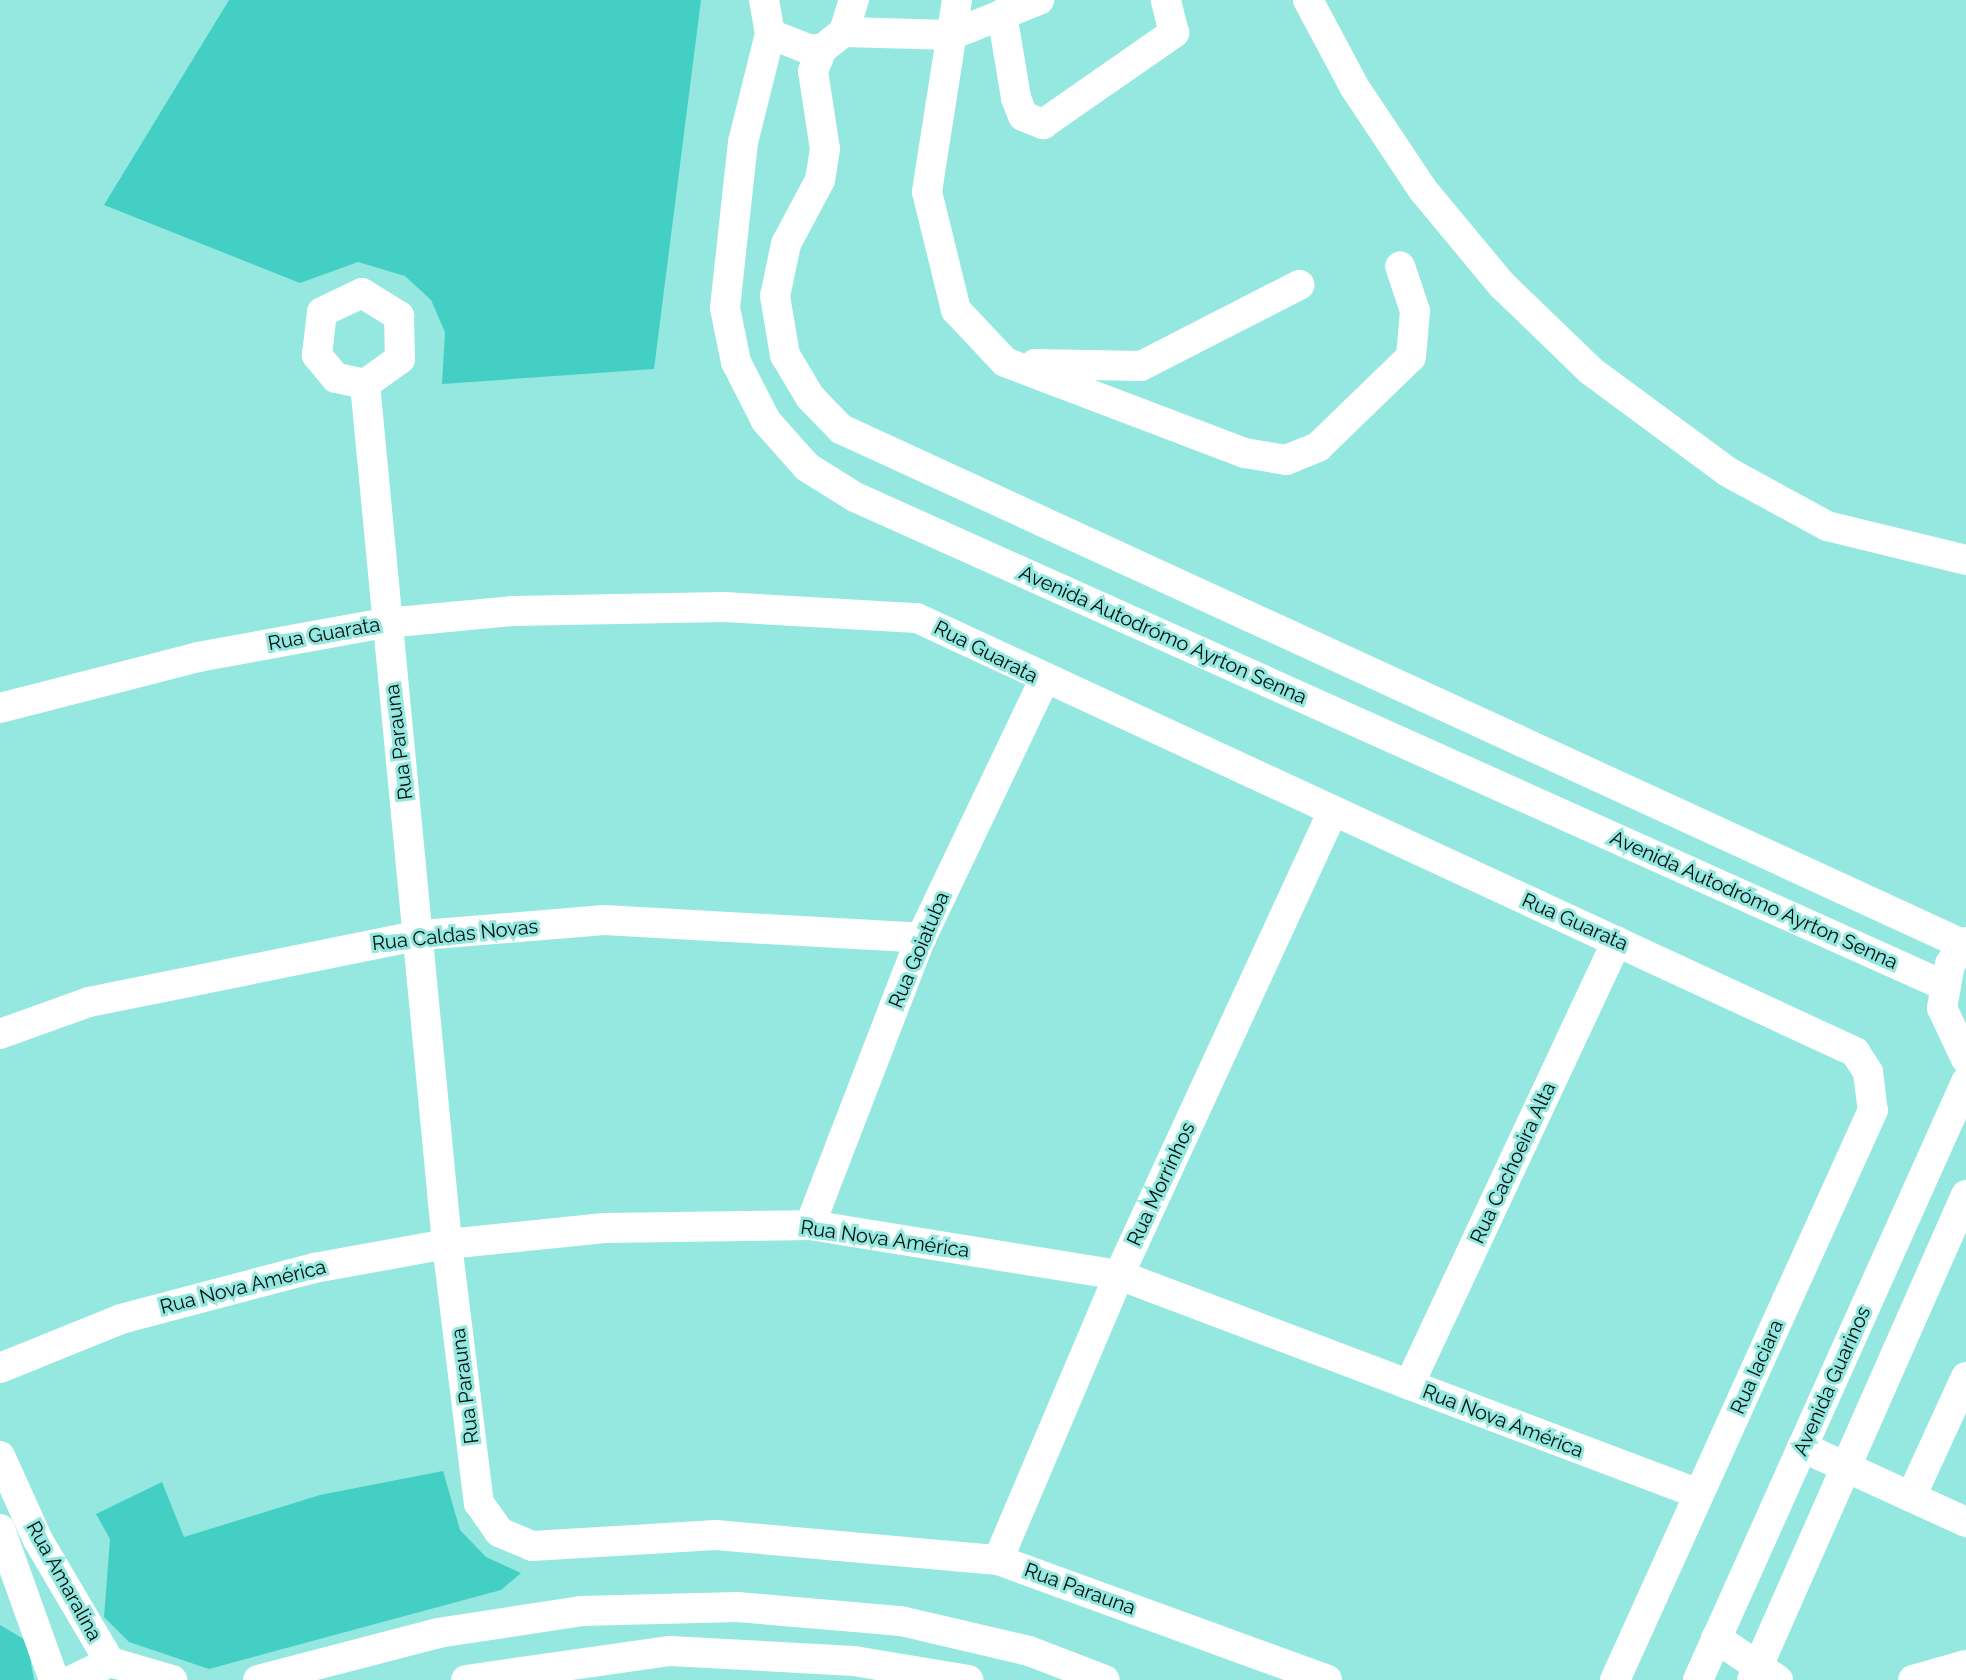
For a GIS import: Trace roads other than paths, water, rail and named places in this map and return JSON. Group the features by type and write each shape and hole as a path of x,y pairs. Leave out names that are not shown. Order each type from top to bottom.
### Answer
{"street":[{"name":"Avenida Autodrómo Ayrton Senna","path":"764,0 770,34 743,142 725,308 736,362 766,421 807,467 855,497 1943,985"},
{"path":"854,0 813,71 825,149 820,180 786,244 775,296 785,355 810,397 841,429 1964,943 1943,985 1947,1030 1966,1059"},
{"path":"770,34 793,48 833,40 951,35 1039,0"},
{"path":"994,17 1023,116 1043,124 1174,33 1166,0"},
{"path":"1308,0 1423,190 1502,285 1591,371 1728,472 1827,526 1966,560"},
{"path":"994,17 949,1 951,35 927,192 956,310 1005,362 1245,453 1286,460 1318,447 1411,357 1415,311 1400,266"},
{"path":"1005,362 1141,366 1299,285"},
{"name":"Rua Parauna","path":"365,384 386,623 422,935 447,1244 479,1503 499,1532 532,1546 716,1535 998,1560 1327,1680"},
{"name":"Rua Guarata","path":"0,708 198,657 386,623 513,611 724,607 917,618 1043,682 1855,1052"},
{"name":"Rua Goiatuba","path":"810,1225 921,938 1043,682"},
{"name":"Rua Morrinhos","path":"998,1560 1119,1275 1332,813"},
{"name":"Rua Caldas Novas","path":"0,1034 89,1002 422,935 604,920 921,938"},
{"name":"Rua Cachoeira Alta","path":"1409,1385 1617,941"},
{"name":"Rua Iaciara","path":"1615,1680 1873,1110 1868,1072 1855,1052"},
{"name":"Avenida Guarinos","path":"1698,1680 1966,1082"},
{"path":"1716,1638 1763,1674 1845,1467 1966,1195"},
{"name":"Rua Nova América","path":"0,1368 121,1319 314,1268 447,1244 604,1228 810,1225 1119,1275 1699,1494"},
{"path":"1911,1497 1966,1377"},
{"path":"1802,1447 1966,1522"},
{"name":"Rua Amaralina","path":"0,1456 38,1540 110,1662"},
{"name":"Rua Amaralina","path":"0,1529 54,1680"},
{"path":"258,1680 438,1633 581,1611 737,1607 901,1621 1029,1651 1105,1680"},
{"path":"466,1680 670,1651 854,1661 968,1680"},
{"path":"72,1680 110,1662 172,1680"},
{"path":"1913,1680 1966,1665"}]}
